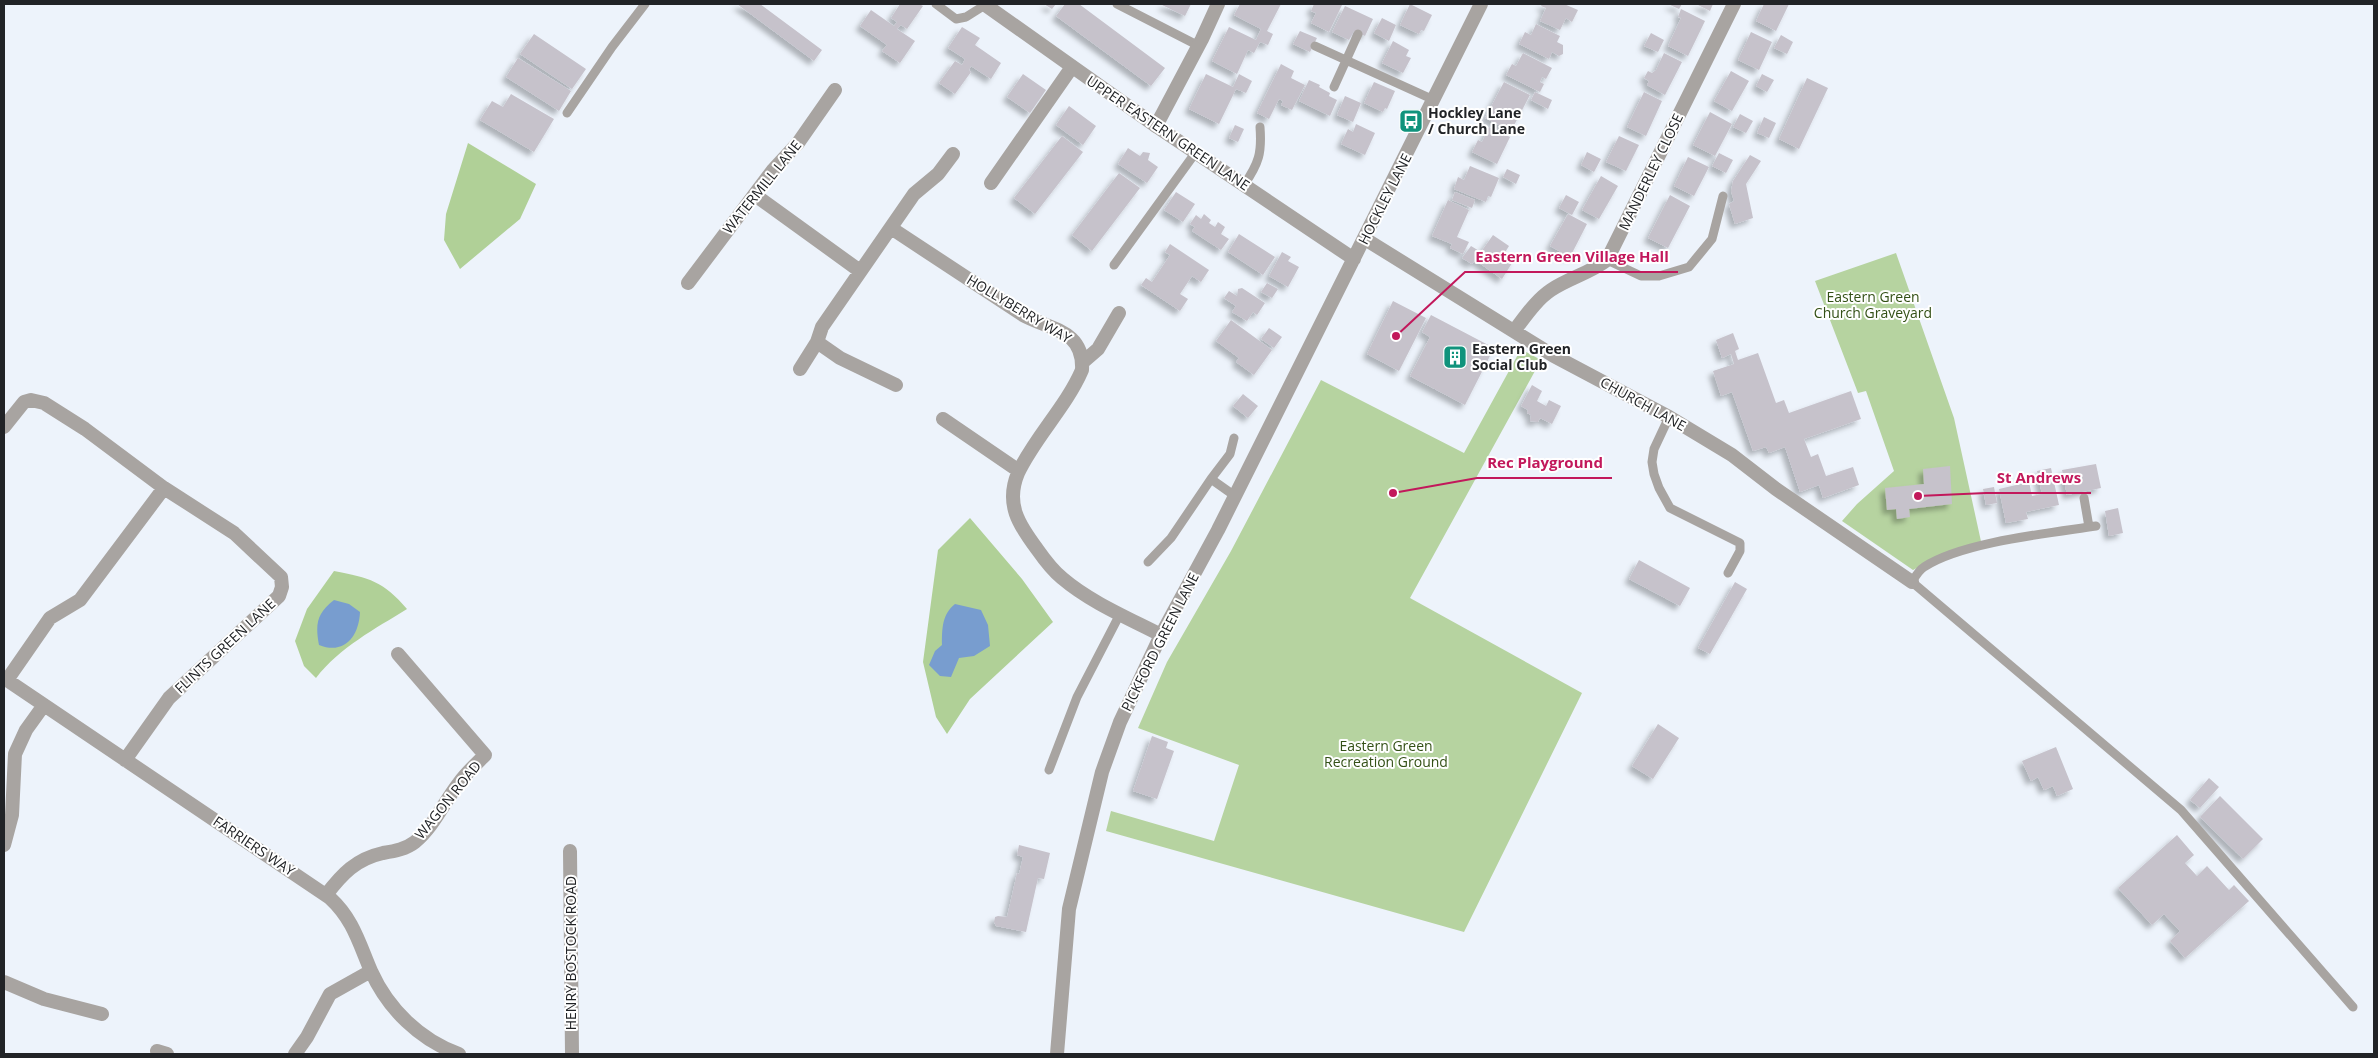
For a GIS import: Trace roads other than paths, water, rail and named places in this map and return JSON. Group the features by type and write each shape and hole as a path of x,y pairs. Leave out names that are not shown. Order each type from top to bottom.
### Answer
{"street":[{"name":"UPPER EASTERN GREEN LANE","path":"985,4 1156,126 1354,259"},
{"path":"1156,126 1199,46 1218,4"},
{"name":"HOCKLEY LANE","path":"1354,259 1481,4"},
{"name":"MANDERLEY CLOSE","path":"1607,260 1734,4"},
{"path":"991,183 1072,67"},
{"name":"WATERMILL LANE","path":"688,283 755,195 798,143 835,90"},
{"path":"800,369 817,342 822,327 914,194 938,174 953,154"},
{"path":"755,195 860,271"},
{"name":"HOLLYBERRY WAY","path":"891,228 1023,315 1039,324 1065,333 1080,349 1082,362"},
{"name":"CHURCH LANE","path":"1365,239 1514,332 1669,417 1732,455 1776,489 1912,582"},
{"name":"PICKFORD GREEN LANE","path":"1057,1054 1070,909 1102,772 1120,722 1160,635 1235,496 1354,259"},
{"path":"1514,332 1542,296 1553,288 1597,268 1607,260"},
{"path":"1119,313 1098,348 1082,362 1079,378 1019,472 1012,502 1016,518 1022,528 1060,577 1120,614 1160,635"},
{"path":"817,342 840,358 896,386"},
{"name":"FLINTS GREEN LANE","path":"4,427 21,404 31,400 40,401 85,429 164,488 234,533 279,574 282,587 276,598 169,698 125,760"},
{"path":"943,419 1019,472"},
{"path":"5,679 50,618 80,600 164,488"},
{"name":"WAGON ROAD","path":"326,895 352,865 370,857 398,851 413,843 433,821 459,783 485,755 398,654"},
{"name":"FARRIERS WAY","path":"5,679 326,895 346,913 378,985 400,1015 428,1039 459,1054"},
{"path":"4,845 12,815 14,754 26,730 44,705"},
{"name":"HENRY BOSTOCK ROAD","path":"570,851 572,1054"},
{"path":"295,1054 308,1037 330,994 371,971"},
{"path":"4,982 44,999 102,1014"}],"lane":[{"path":"567,113 612,47 645,4"},
{"path":"936,4 956,19 966,18 985,4"},
{"path":"1118,4 1199,46"},
{"path":"1334,87 1358,34"},
{"path":"1315,46 1434,100"},
{"path":"1244,185 1258,165 1262,148 1260,127"},
{"path":"1114,265 1196,152"},
{"path":"1607,260 1641,276 1659,276 1689,267 1712,239 1723,196"},
{"path":"1669,417 1657,442 1652,462 1658,488 1670,508 1740,543 1740,551 1728,573"},
{"path":"1148,562 1171,538 1230,454 1234,438"},
{"path":"1211,479 1235,496"},
{"path":"2084,498 2093,527 2006,540 1950,554 1922,568 1912,582 2181,810 2353,1007"},
{"path":"1049,770 1077,697 1120,614"}],"water":[{"path":"334,600 349,604 360,612 357,629 353,636 343,646 336,648 319,645 317,631 321,614"},
{"path":"955,604 981,610 988,625 990,646 974,656 959,658 951,677 940,676 929,665 935,651 942,645 943,628 947,612"}],"place":[{"name":"Hockley Lane / Church Lane","path":"1411,121"},
{"name":"Eastern Green Village Hall","path":"1396,336"},
{"name":"Eastern Green Social Club","path":"1455,357"},
{"name":"Rec Playground","path":"1393,493"},
{"name":"St Andrews","path":"1918,496"}],"park label":[{"name":"Eastern Green Church Graveyard","path":"1873,306"},
{"name":"Eastern Green Recreation Ground","path":"1386,754"}]}
